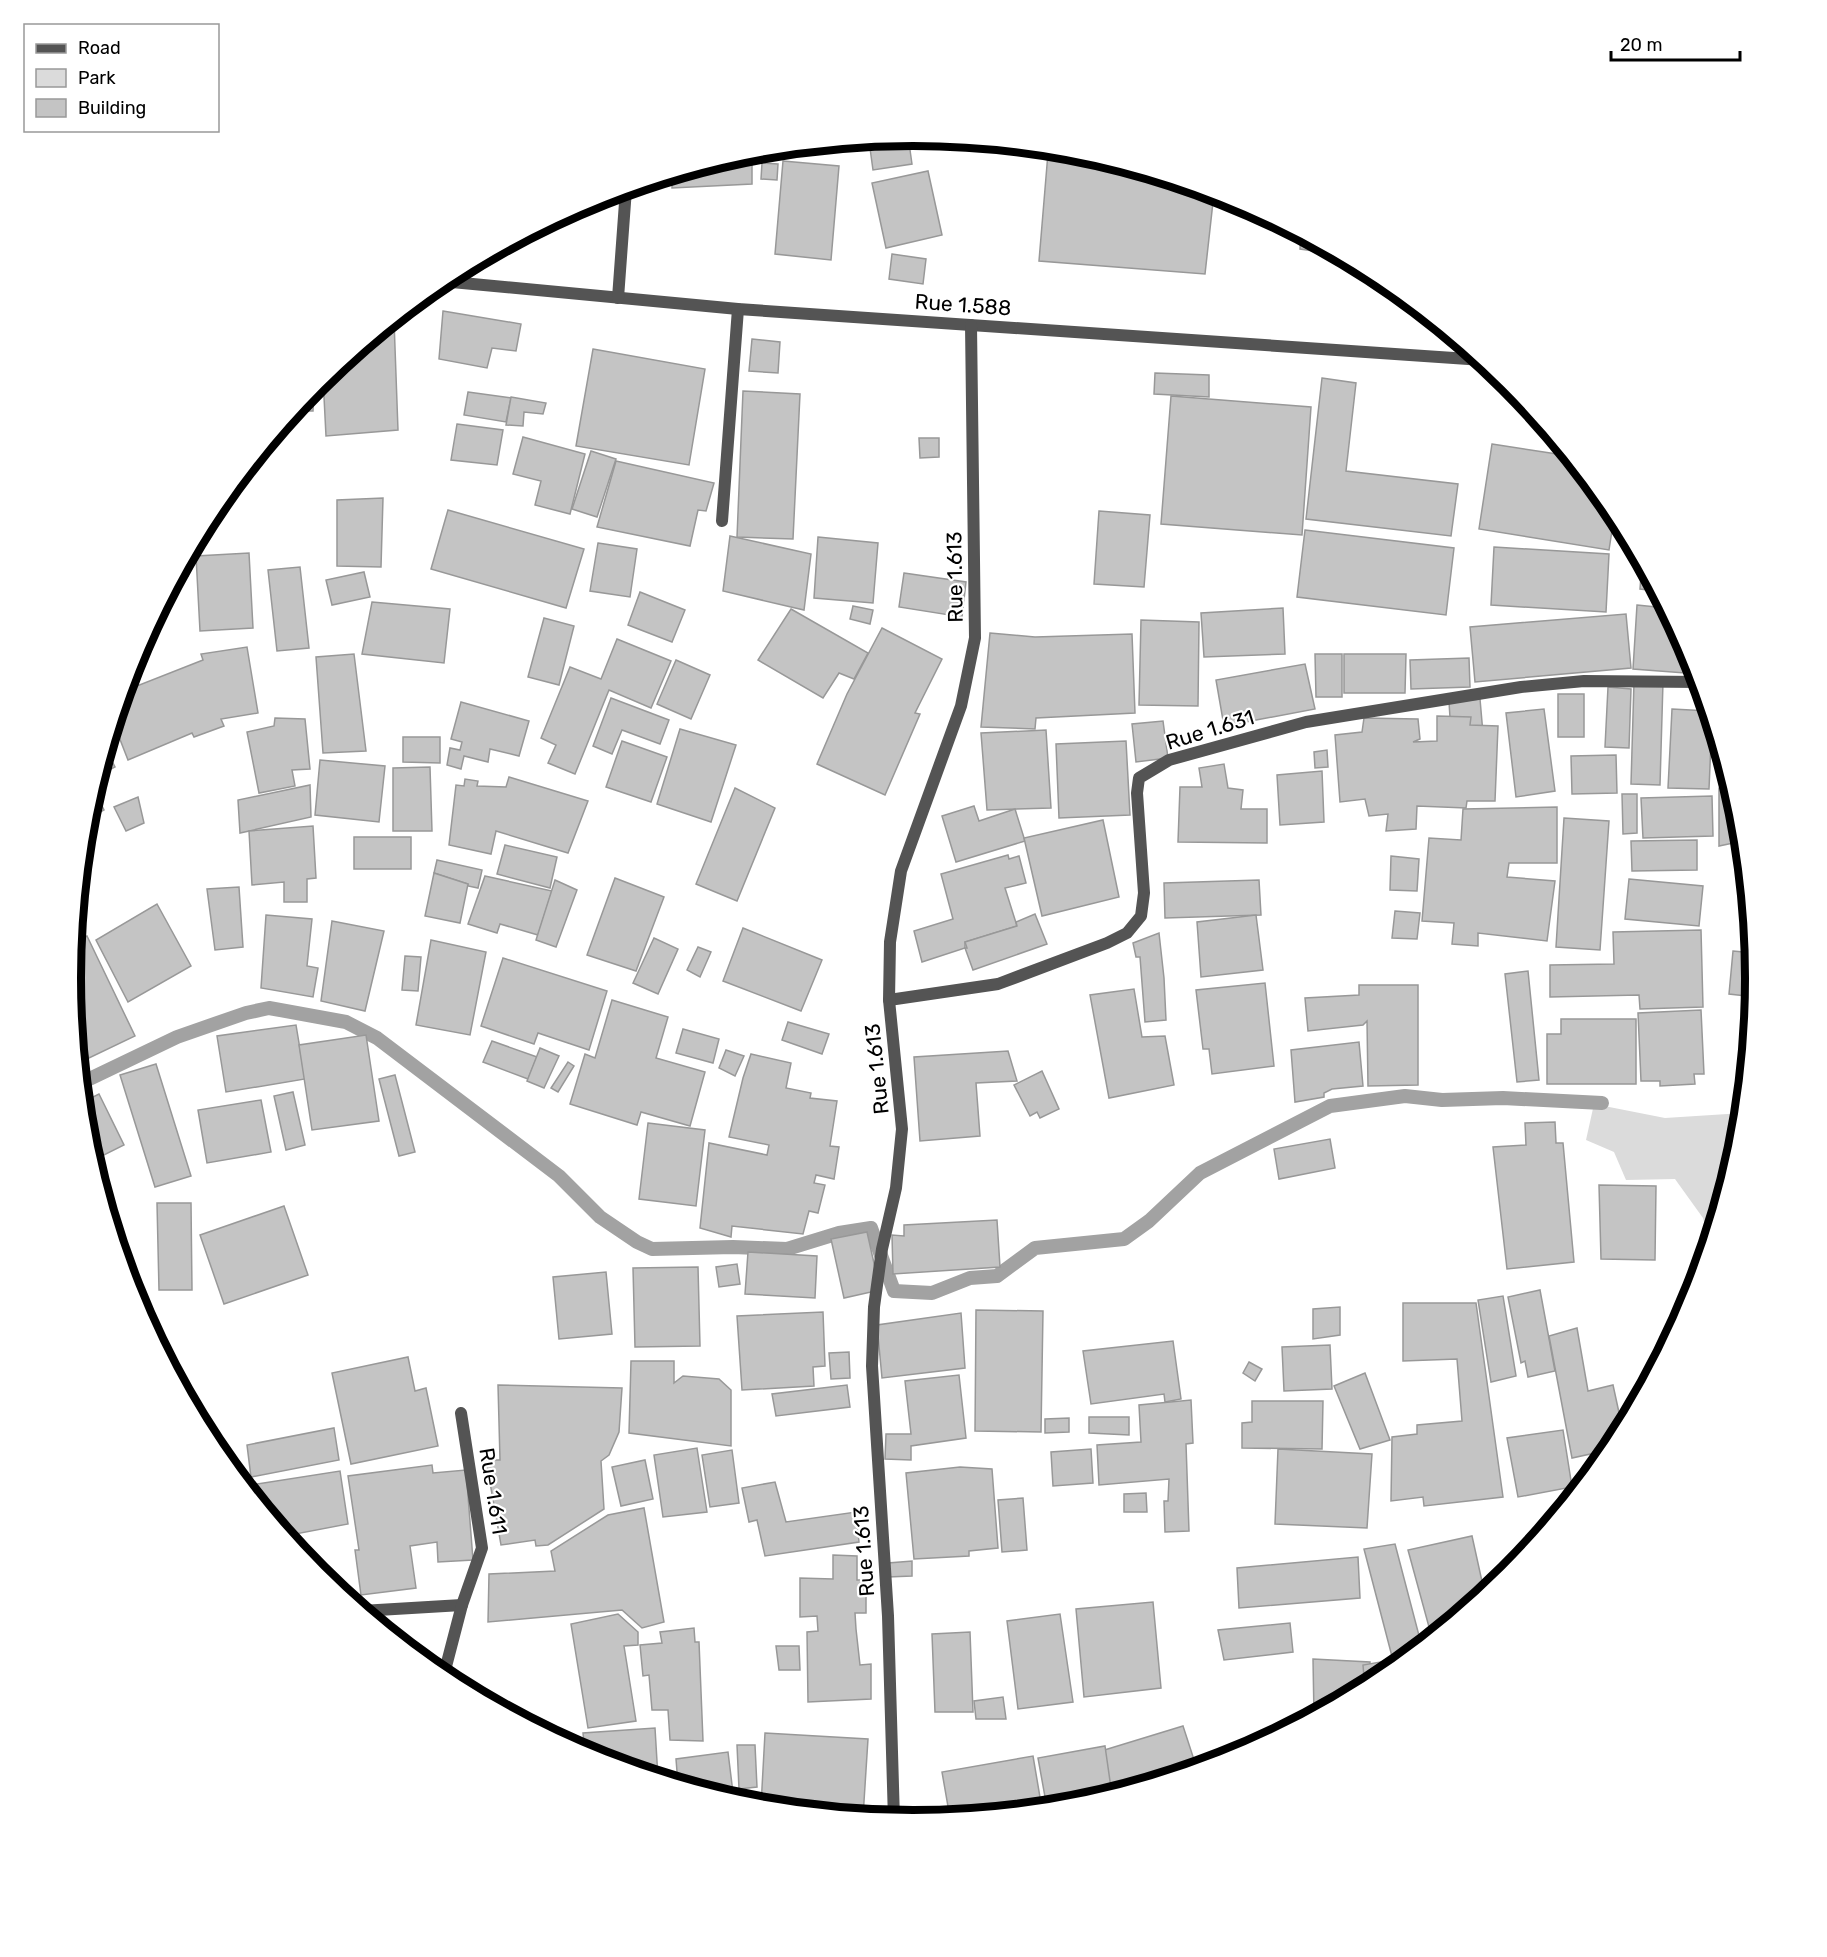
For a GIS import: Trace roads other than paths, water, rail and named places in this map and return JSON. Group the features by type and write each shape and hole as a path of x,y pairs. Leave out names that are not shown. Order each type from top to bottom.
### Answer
{"street":[{"path":"618,298 625,198"},
{"name":"Rue 1.588","path":"457,283 738,309 1468,359"},
{"path":"722,520 738,309"},
{"name":"Rue 1.613","path":"894,1810 888,1616 872,1366 874,1307 882,1249 896,1188 902,1129 889,1000 890,942 901,871 961,706 975,638 971,325"},
{"name":"Rue 1.631","path":"889,1000 998,984 1107,943 1127,933 1141,916 1144,893 1137,793 1139,778 1169,760 1306,722 1521,687 1584,681 1691,682"},
{"name":"Rue 1.611","path":"446,1667 462,1605 482,1548 461,1413"},
{"path":"373,1610 462,1605"}],"waterway":[{"path":"87,1080 177,1037 246,1013 269,1008 346,1022 377,1038 559,1176 600,1217 637,1242 652,1249 733,1247 787,1249 839,1233 871,1228 894,1291 932,1293 970,1278 997,1276 1035,1248 1124,1239 1149,1221 1200,1173 1330,1106 1405,1096 1442,1100 1503,1098 1602,1103"}]}
